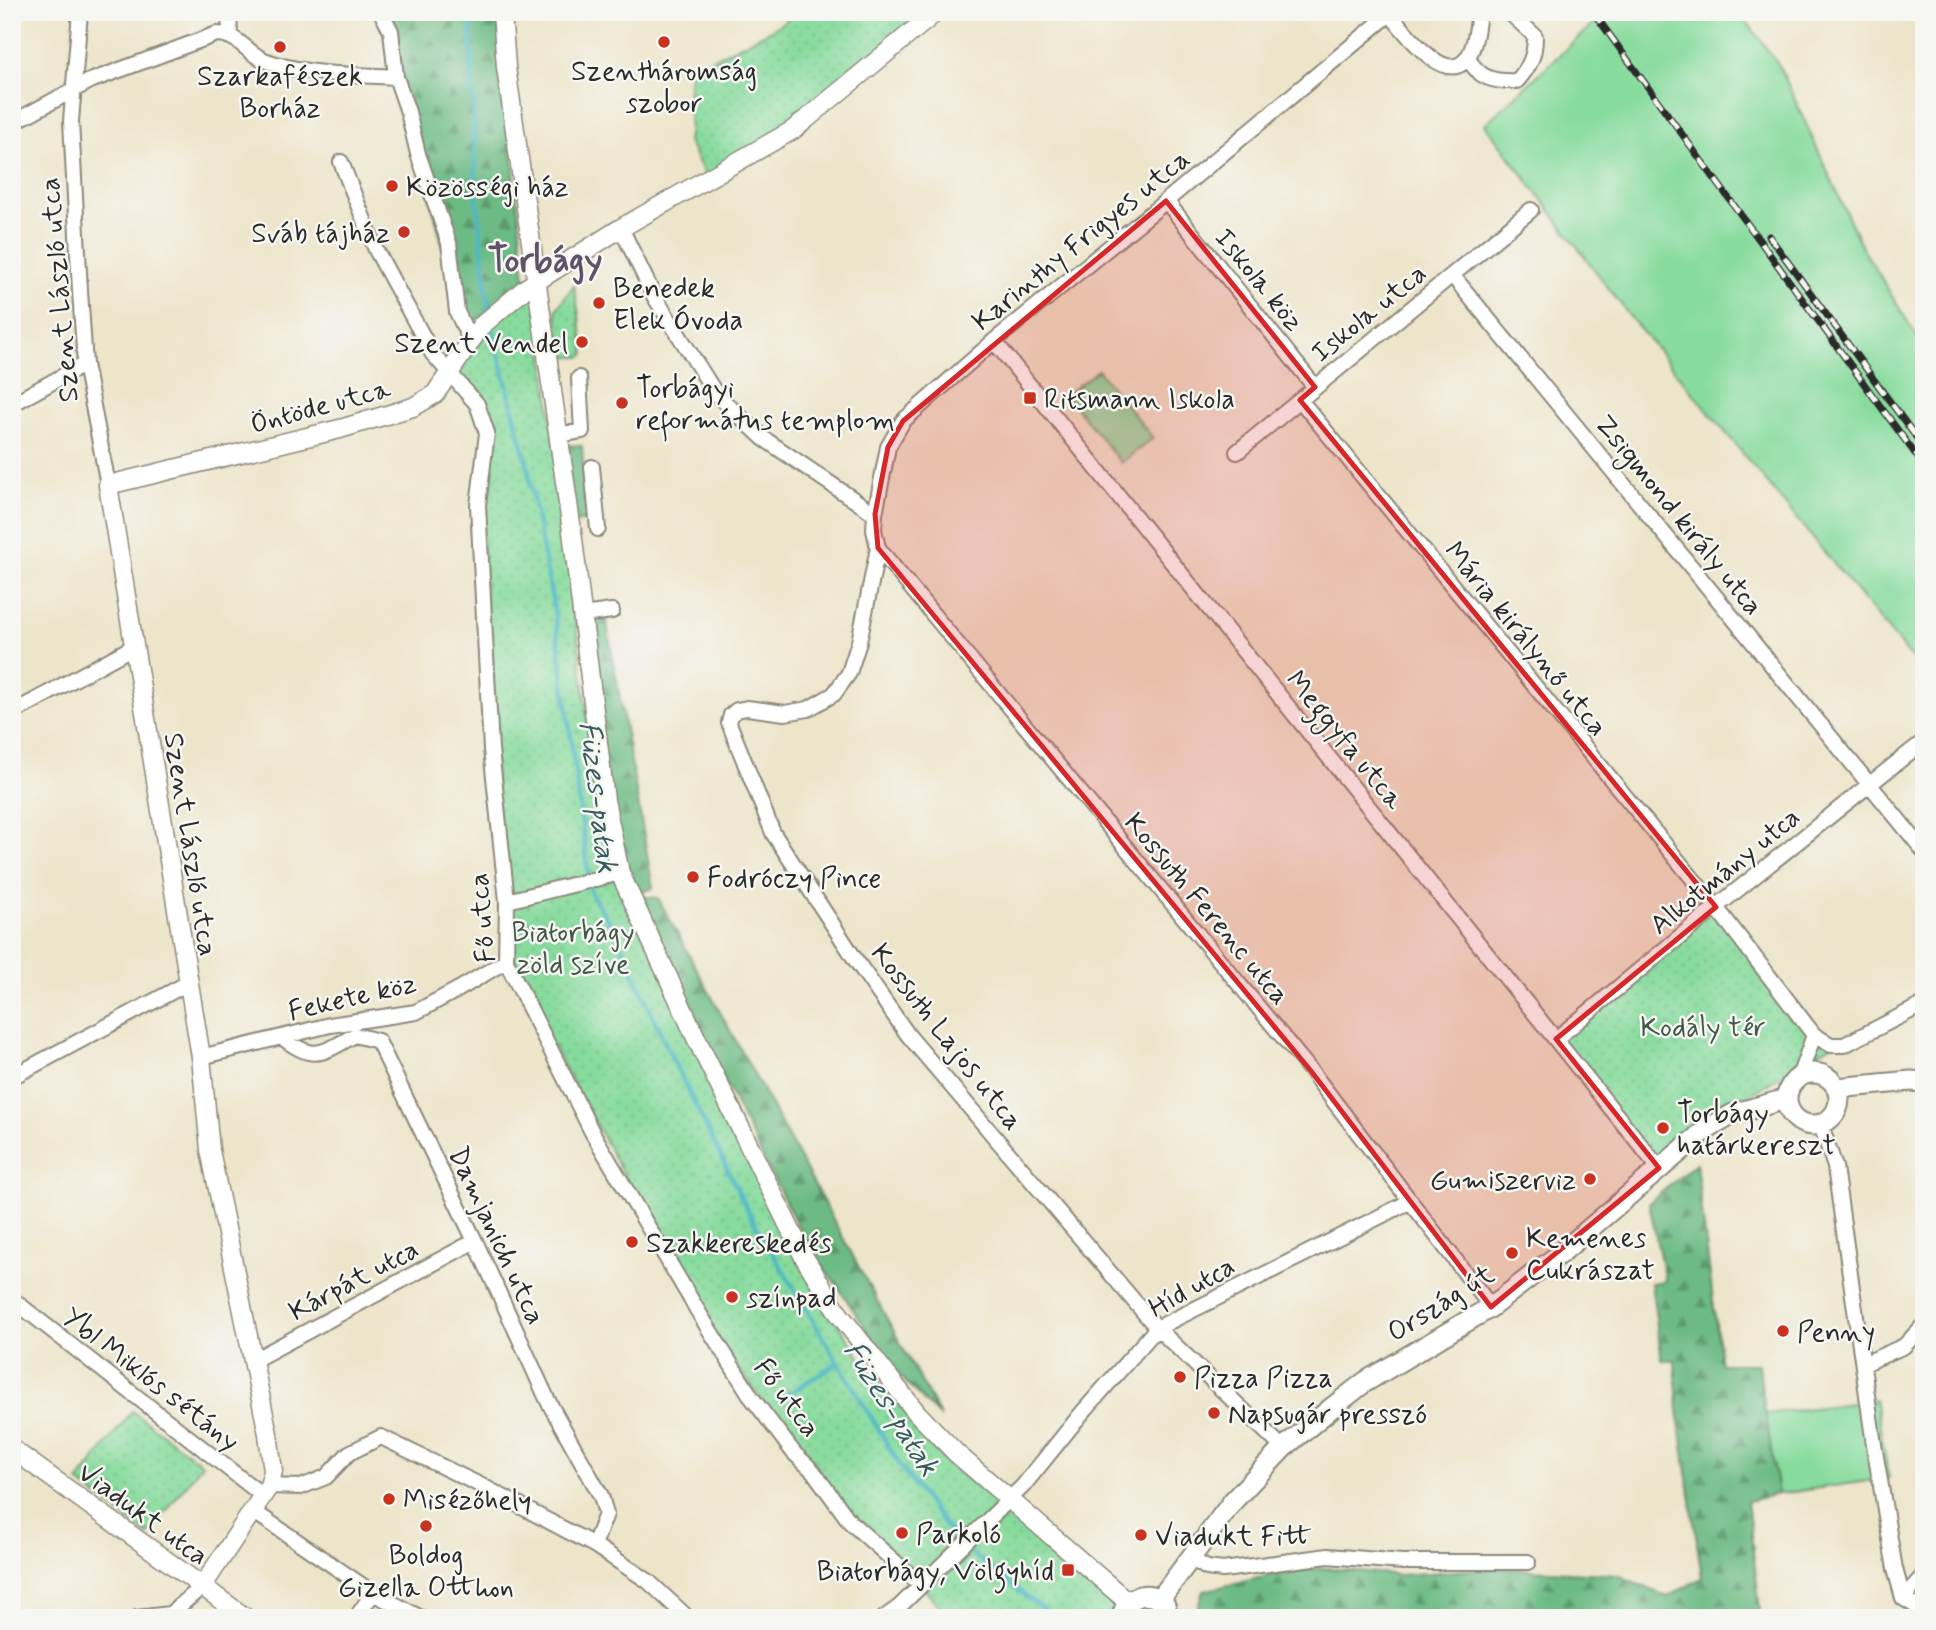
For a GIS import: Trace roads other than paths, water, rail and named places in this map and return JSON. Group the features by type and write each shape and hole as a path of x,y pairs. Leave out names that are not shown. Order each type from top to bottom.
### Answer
{"main road":[{"path":"1808,1073 1825,1075 1837,1088 1839,1105 1835,1114 1821,1125 1803,1124 1795,1119 1788,1108 1786,1099 1791,1084 1808,1073"},
{"path":"1837,1088 1924,1082"},
{"name":"Ország út","path":"1160,1599 1233,1501 1283,1448 1365,1382 1491,1307 1561,1253 1704,1131 1734,1114 1786,1099"},
{"path":"1125,1610 1134,1597 1146,1594 1160,1599 1169,1618"}],"street":[{"name":"Szent László utca","path":"80,12 71,121 85,364 108,485 201,1057 210,1150 254,1360 273,1471 266,1490 202,1587 170,1614 137,1618"},
{"path":"229,12 230,35"},
{"path":"381,12 391,31 396,77 418,155 449,243 457,312 475,333"},
{"path":"502,12 506,67 606,800 620,873 698,1042 804,1257 839,1314 917,1413 957,1454 1125,1610"},
{"name":"Öntöde utca","path":"108,485 340,429 413,407 435,394 475,333 502,307 621,228 793,130 936,12"},
{"path":"1391,13 1431,59 1441,65 1455,66 1468,58 1475,40 1479,12"},
{"path":"1468,58 1475,71 1491,80 1517,80 1526,70 1535,52 1535,36 1508,12"},
{"name":"Karinthy Frigyes utca","path":"878,548 874,530 875,514 888,447 903,421 994,341 1391,13"},
{"path":"12,123 90,80 217,34 230,35 262,59 307,71 396,77"},
{"name":"Fő utca","path":"341,162 376,250 432,353 477,404 487,433 478,505 491,749 507,901 506,961 592,1132 752,1398 794,1453 813,1471 850,1521 921,1585"},
{"name":"Iskola köz","path":"1166,201 1315,387"},
{"name":"Iskola utca","path":"1237,452 1531,210"},
{"path":"621,228 654,296 716,394 763,438 875,514"},
{"name":"Zsigmond király utca","path":"1452,275 1924,851"},
{"name":"Meggyfa utca","path":"994,341 1659,1168"},
{"path":"12,404 85,364"},
{"path":"557,435 582,431 579,378"},
{"name":"Mária királynő utca","path":"1300,400 1716,907 1814,1035"},
{"path":"592,467 598,529"},
{"name":"Kossuth Ferenc utca","path":"878,548 1303,1060 1491,1307"},
{"name":"Kossuth Lajos utca","path":"878,548 859,642 849,673 834,694 808,709 785,713 747,708 737,709 731,715 731,732 773,833 908,1035 1157,1328 1283,1448"},
{"path":"582,615 612,611"},
{"path":"12,713 133,647"},
{"name":"Alkotmány utca","path":"1556,1040 1716,907 1924,741"},
{"path":"507,901 620,873"},
{"name":"Fekete köz","path":"201,1057 330,1024 416,1012 506,961"},
{"path":"12,1077 188,983"},
{"path":"1799,1077 1814,1035 1830,1045 1844,1045 1924,1004"},
{"name":"Damjanich utca","path":"282,1037 299,1051 322,1054 355,1035 378,1041 475,1241 548,1401 601,1496 606,1514 594,1545"},
{"path":"1821,1125 1835,1167 1891,1545 1903,1598 1924,1611"},
{"name":"Híd utca","path":"1008,1500 1039,1469 1082,1413 1157,1328 1411,1200"},
{"name":"Kárpát utca","path":"254,1360 475,1241"},
{"name":"Ybl Miklós sétány","path":"12,1299 266,1490"},
{"path":"1864,1364 1904,1346 1924,1325"},
{"path":"266,1490 301,1487 326,1476 349,1453 381,1437 594,1545 648,1581 688,1618"},
{"name":"Viadukt utca","path":"12,1449 246,1618"},
{"path":"884,1618 1008,1500"},
{"path":"253,1511 373,1593 421,1618"},
{"path":"1190,1558 1207,1568 1223,1570 1328,1556 1403,1562 1528,1562"},
{"path":"1903,1598 1924,1576"},
{"path":"356,1618 373,1593"}],"waterway":[{"name":"Füzes-patak","path":"470,12 476,191 489,312"},
{"name":"Füzes-patak","path":"491,324 526,459 555,615 591,893 613,928 671,1056 751,1217 901,1467 959,1544 1054,1618"},
{"path":"780,1399 839,1362"}],"railway":[{"path":"1593,12 1924,466"},
{"path":"1769,236 1924,448"}],"place":[{"name":"Szentháromság szobor","path":"664,42"},
{"name":"Szarkafészek Borház","path":"280,47"},
{"name":"Közösségi ház","path":"392,186"},
{"name":"Sváb tájház","path":"404,232"},
{"name":"Benedek Elek Óvoda","path":"599,303"},
{"name":"Szent Vendel","path":"582,342"},
{"name":"Ritsmann Iskola","path":"1030,398"},
{"name":"Torbágyi református templom","path":"622,403"},
{"name":"Fodróczy Pince","path":"693,877"},
{"name":"Torbágy határkereszt","path":"1663,1128"},
{"name":"Gumiszerviz","path":"1590,1179"},
{"name":"Szakkereskedés","path":"632,1242"},
{"name":"Kemenes Cukrászat","path":"1512,1253"},
{"name":"színpad","path":"732,1297"},
{"name":"Penny","path":"1783,1331"},
{"name":"Pizza Pizza","path":"1180,1377"},
{"name":"Napsugár presszó","path":"1214,1413"},
{"name":"Misézőhely","path":"389,1499"},
{"name":"Boldog Gizella Otthon","path":"426,1526"},
{"name":"Parkoló","path":"902,1533"},
{"name":"Viadukt Fitt","path":"1141,1535"},
{"name":"Biatorbágy, Völgyhíd","path":"1068,1570"}],"district":[{"name":"Torbágy","path":"545,259"}],"park label":[{"name":"Biatorbágy zöld szíve","path":"573,947"},
{"name":"Kodály tér","path":"1703,1026"}]}
